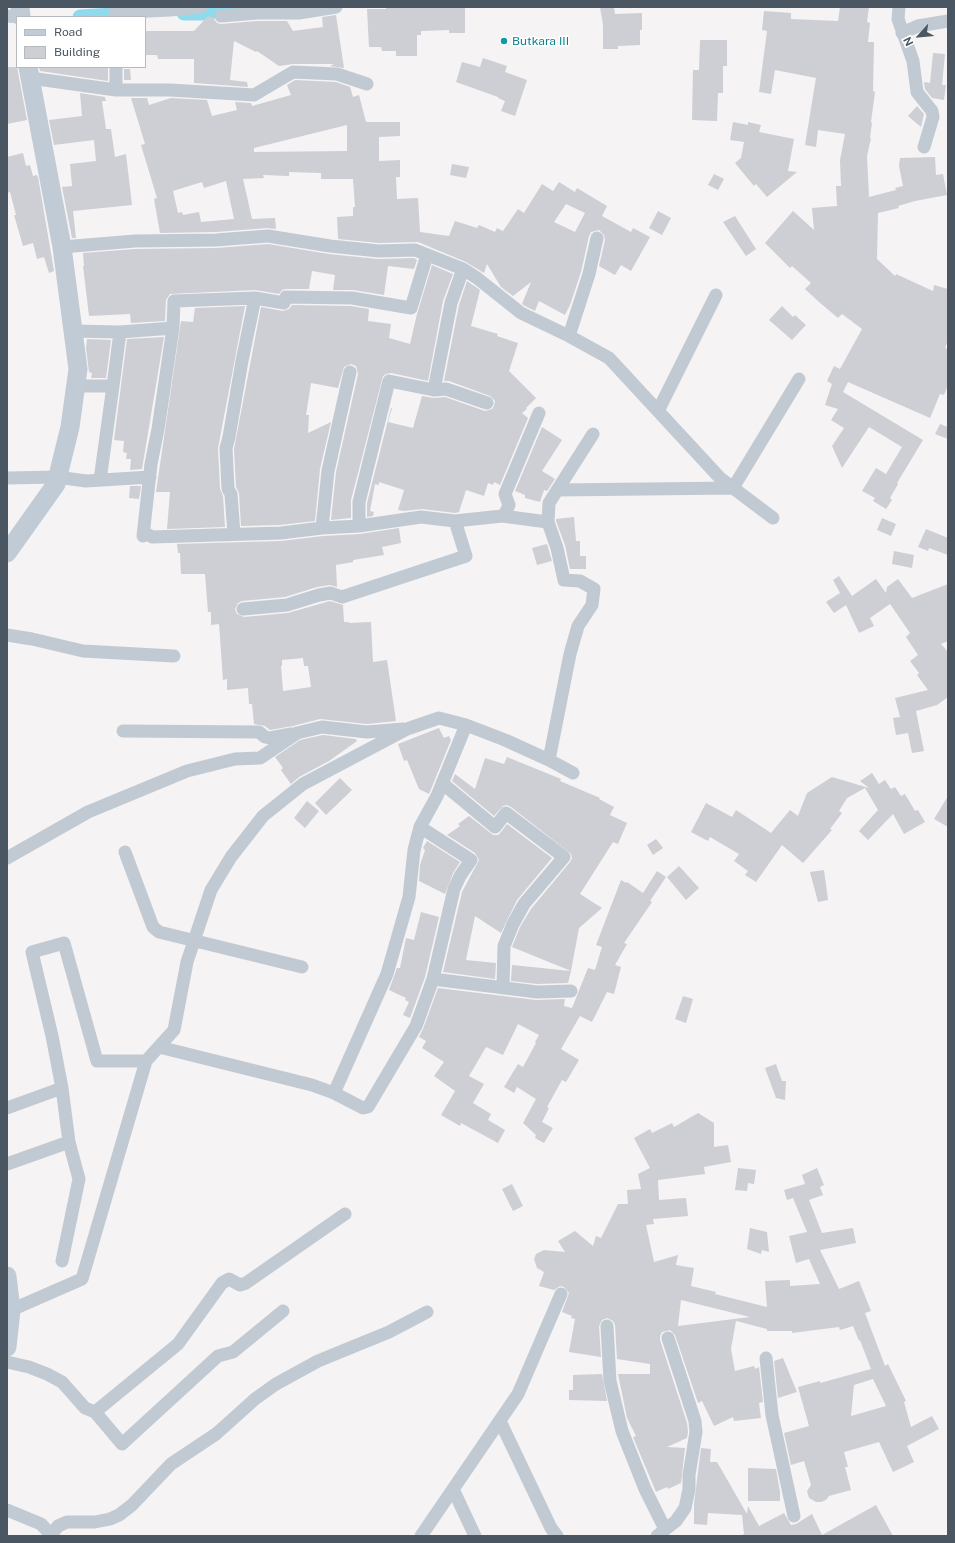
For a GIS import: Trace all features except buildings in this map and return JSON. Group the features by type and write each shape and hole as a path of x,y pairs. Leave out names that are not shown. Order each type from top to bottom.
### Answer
{"street":[{"path":"121,13 201,7"},
{"path":"221,16 257,11 299,13 336,7"},
{"path":"899,7 898,19 913,61 917,92 932,111 933,117 924,147"},
{"path":"902,33 918,26 948,21"},
{"path":"116,68 116,90"},
{"path":"7,553 56,484 70,427 78,369 62,247 29,72 116,90 170,90 254,95 293,72 337,74 367,84"},
{"path":"62,247 135,241 216,240 268,236 330,246 379,251 415,250 463,269 522,313 609,358 720,478 773,518"},
{"path":"569,336 589,274 597,238"},
{"path":"427,255 411,308 352,298 286,297 284,303 255,298 174,301 173,328 159,423 151,464 143,536 147,534 152,537 281,533 322,528 359,526 421,517 455,522 504,516 548,522"},
{"path":"434,390 451,303 463,269"},
{"path":"658,411 716,295"},
{"path":"234,534 231,494 228,489 226,448 255,298"},
{"path":"73,331 120,332 173,328"},
{"path":"100,480 120,332"},
{"path":"322,528 328,471 350,372"},
{"path":"733,488 799,379"},
{"path":"359,526 359,502 389,381 434,390 446,389 487,403"},
{"path":"76,386 113,386"},
{"path":"504,516 509,505 505,494 539,413"},
{"path":"549,760 570,654 578,626 592,605 594,589 580,581 564,580 557,548 548,522 549,503 594,434"},
{"path":"7,478 57,478 86,481 150,478"},
{"path":"557,490 733,488"},
{"path":"243,609 287,605 331,593 342,597 466,556 455,522"},
{"path":"7,635 32,639 83,651 174,656"},
{"path":"11,1310 82,1279 146,1061 174,1030 187,962 211,890 231,857 263,816 303,784 408,729 439,718 466,725 549,760 573,773"},
{"path":"334,1093 388,974 409,897 414,850 420,827 437,796 466,725"},
{"path":"124,730 259,732 265,737 270,738 322,727 367,732 408,729"},
{"path":"7,858 88,812 187,771 235,759 260,758 297,733"},
{"path":"442,783 495,827 506,813 564,857 524,904 513,924 504,946 503,988"},
{"path":"159,1047 312,1085 334,1093 363,1108 368,1107 416,1026 433,979 454,889 460,876 471,860 420,827"},
{"path":"125,852 154,927 159,932 302,967"},
{"path":"62,1260 79,1179 69,1142 62,1088 52,1036 32,952 64,943 97,1061 146,1061"},
{"path":"433,979 537,992 571,991"},
{"path":"7,1108 62,1088"},
{"path":"7,1164 69,1142"},
{"path":"95,1412 178,1344 222,1282 229,1279 240,1284 246,1283 345,1214"},
{"path":"7,1276 11,1310 7,1347"},
{"path":"421,1536 518,1394 560,1294"},
{"path":"7,1362 29,1367 62,1382 85,1408 95,1412 122,1444 218,1356 233,1352 283,1311"},
{"path":"7,1510 41,1524 51,1535 58,1526 67,1522 95,1522 110,1519 119,1515 132,1505 171,1464 216,1434 255,1399 276,1384 318,1361 389,1332 428,1312"},
{"path":"607,1326 610,1381 622,1431 661,1533 676,1521 685,1508 689,1489 696,1432 695,1421 668,1338"},
{"path":"766,1358 772,1415 794,1516"},
{"path":"500,1421 551,1528 557,1536"},
{"path":"453,1489 475,1536"}],"waterway":[{"path":"184,13 202,13 236,7"},
{"path":"97,16 130,14"}],"place":[{"name":"Butkara III","path":"504,41"}]}
